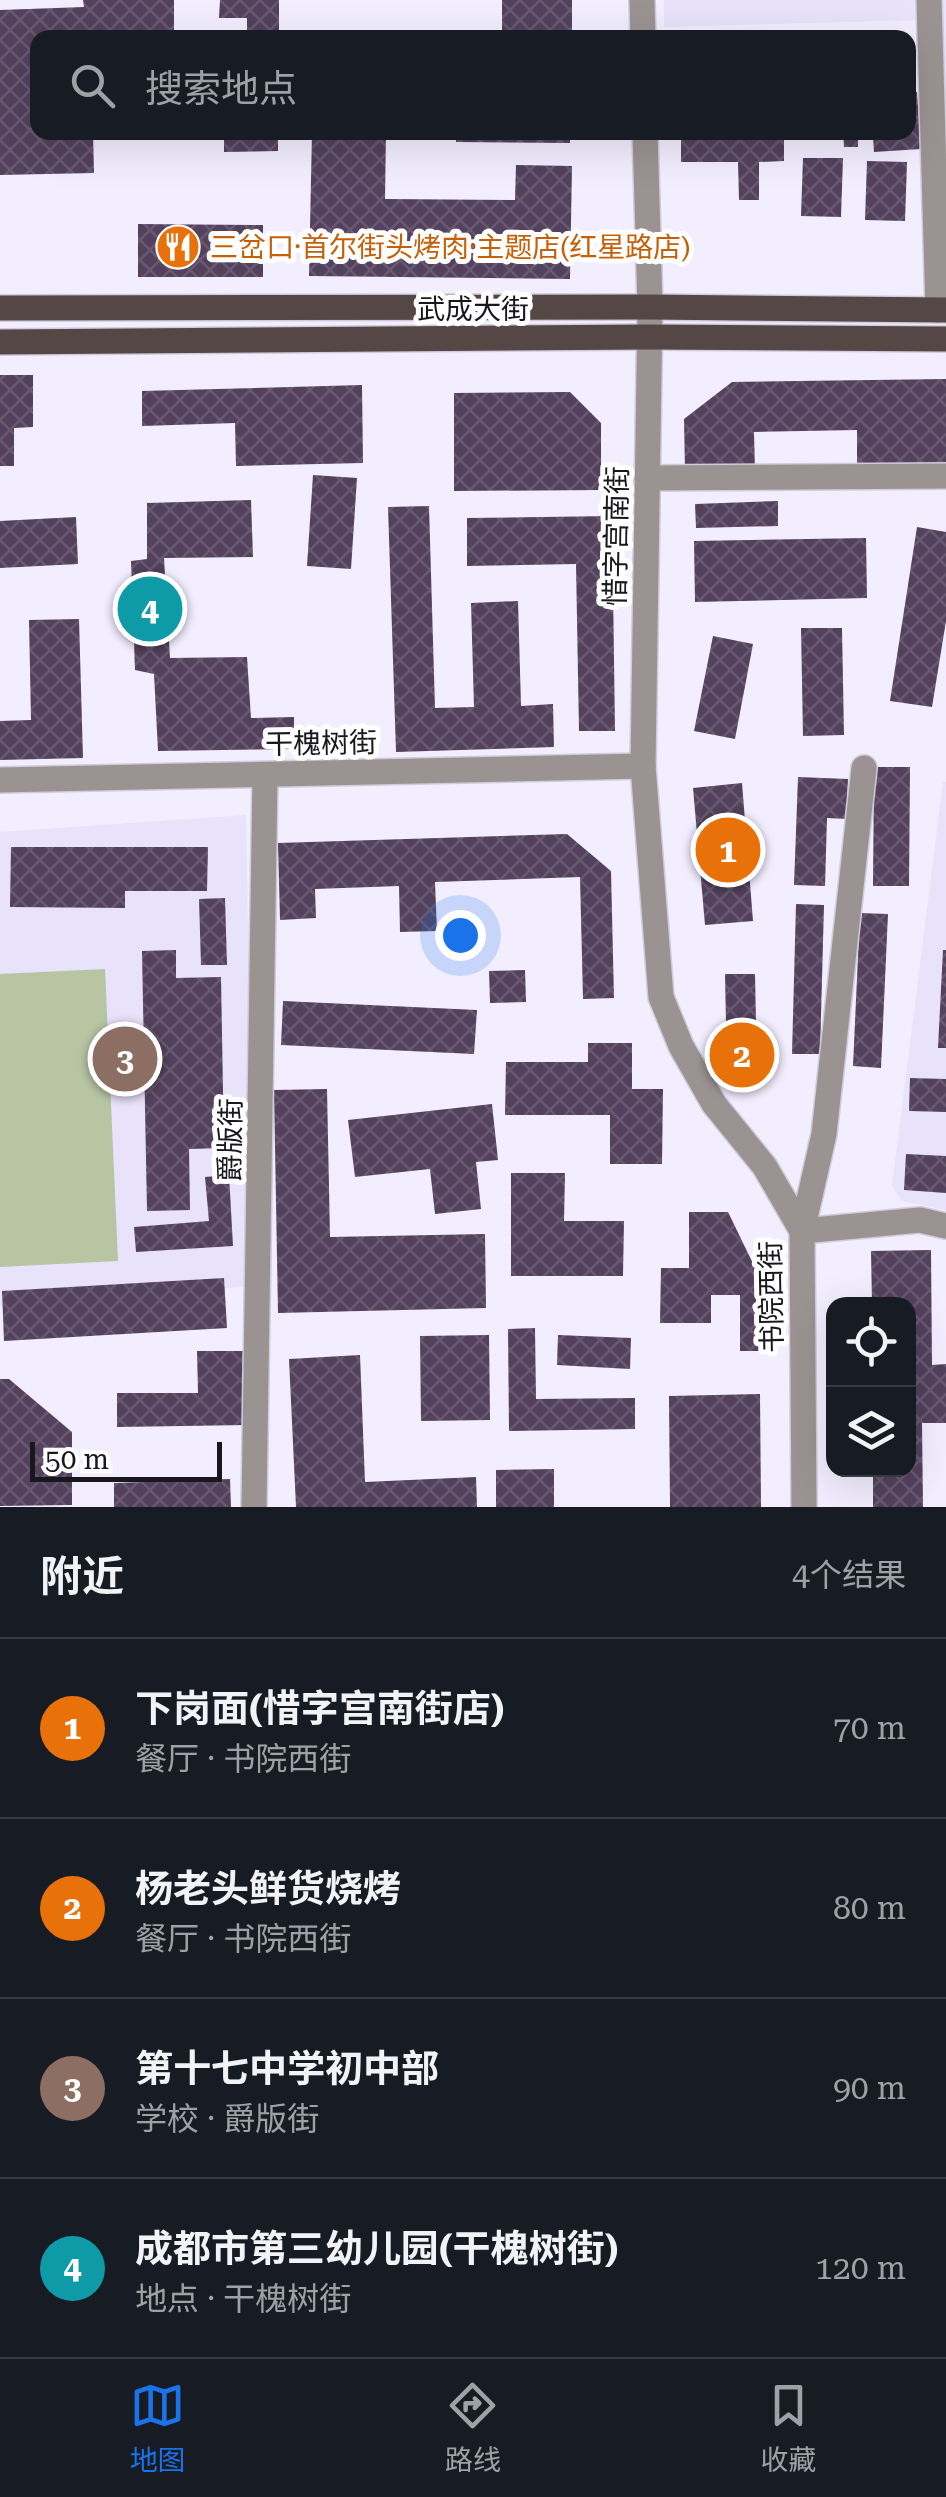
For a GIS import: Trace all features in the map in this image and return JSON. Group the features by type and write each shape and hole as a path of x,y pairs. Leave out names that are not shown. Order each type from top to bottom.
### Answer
{"main road":[{"name":"武成大街","path":"0,308 942,310"},
{"name":"武成大街","path":"0,342 649,337 946,340"}],"street":[{"path":"642,0 643,30"},
{"path":"928,0 942,310"},
{"name":"惜字宫南街","path":"643,766 650,307 645,140"},
{"path":"647,478 946,476"},
{"name":"干槐树街","path":"0,780 643,766"},
{"name":"书院西街","path":"643,766 661,998 714,1104 765,1167 802,1231 804,1507"},
{"path":"864,768 824,1134 802,1231 920,1220 946,1226"},
{"name":"爵版街","path":"254,1507 265,774"}],"shaded area":[{"path":"664,0 946,0 946,273 922,20 664,27"},
{"path":"943,782 946,1210 902,1201 892,1186"},
{"path":"246,815 254,1286 0,1306 0,832"}],"green space":[{"path":"105,969 118,1261 0,1267 0,974"}],"building":[{"path":"83,0 174,0 174,30 30,30 30,140 93,140 94,173 0,175 0,10 84,7"},
{"path":"220,0 279,0 279,30 247,30 247,18 219,18"},
{"path":"502,0 572,0 572,30 502,30"},
{"path":"916,92 921,149 874,152 873,140 916,140"},
{"path":"224,140 278,140 278,151 224,152"},
{"path":"312,140 386,140 385,199 515,200 516,165 572,166 570,279 309,276"},
{"path":"456,140 570,140 570,143"},
{"path":"681,140 784,140 784,161 759,162 759,200 739,200 738,162 681,162"},
{"path":"844,140 858,140 858,147 844,147"},
{"path":"803,158 843,158 841,217 801,216"},
{"path":"867,161 907,162 905,221 865,220"},
{"path":"138,224 263,225 263,277 138,277"},
{"path":"0,375 33,375 33,427 14,428 14,466 0,466"},
{"path":"946,379 946,466 857,467 857,430 754,432 755,471 685,472 684,419 732,382"},
{"path":"362,385 363,463 236,466 235,423 142,426 142,391"},
{"path":"570,392 601,423 601,490 454,491 454,393"},
{"path":"313,475 357,478 351,569 307,566"},
{"path":"251,500 253,557 164,558 170,658 247,657 251,718 294,717 294,749 158,751 154,674 135,670 131,561 147,559 147,503"},
{"path":"778,501 778,526 696,528 695,504"},
{"path":"429,506 435,708 474,707 471,603 518,601 521,706 553,704 554,747 396,752 388,507"},
{"path":"612,516 615,731 579,731 576,564 467,566 467,518"},
{"path":"76,517 78,564 0,568 0,521"},
{"path":"917,527 946,532 946,621 932,707 890,701"},
{"path":"866,538 867,598 695,602 694,541"},
{"path":"79,619 83,758 0,760 0,721 31,720 29,620"},
{"path":"801,628 842,628 844,735 803,736"},
{"path":"713,636 753,644 735,739 694,731"},
{"path":"874,767 910,767 909,886 873,886"},
{"path":"798,777 848,779 846,819 827,818 825,886 794,885"},
{"path":"742,783 753,921 705,925 693,788"},
{"path":"567,834 611,871 614,998 583,999 580,877 435,882 437,931 400,932 399,886 315,889 316,918 280,920 278,843"},
{"path":"11,847 208,847 207,891 125,891 125,908 10,907"},
{"path":"225,898 227,965 201,965 199,899"},
{"path":"796,904 824,905 820,1054 792,1054"},
{"path":"860,913 888,914 881,1068 853,1066"},
{"path":"176,950 176,978 221,977 224,1148 189,1149 190,1210 147,1211 142,951"},
{"path":"943,950 946,1048 938,1048"},
{"path":"525,970 526,1002 490,1003 489,971"},
{"path":"725,974 755,974 757,1072 727,1072"},
{"path":"283,1001 477,1010 474,1054 281,1045"},
{"path":"588,1043 632,1043 632,1089 663,1089 662,1164 610,1164 610,1115 505,1115 506,1062 588,1062"},
{"path":"910,1078 946,1079 946,1112 909,1111"},
{"path":"327,1089 330,1237 485,1234 486,1308 278,1313 274,1090"},
{"path":"492,1104 498,1160 476,1162 481,1209 435,1214 430,1169 355,1177 348,1120"},
{"path":"906,1154 946,1156 946,1193 904,1190"},
{"path":"511,1173 565,1173 564,1221 624,1221 623,1276 511,1276"},
{"path":"229,1175 233,1246 136,1252 134,1227 209,1221 205,1177"},
{"path":"689,1212 728,1212 762,1282 762,1351 740,1351 740,1295 711,1295 711,1323 660,1323 661,1268 689,1268"},
{"path":"931,1250 932,1365 946,1364 946,1423 922,1423 923,1507 873,1507 873,1477 916,1477 916,1297 872,1297 871,1251"},
{"path":"224,1278 227,1328 4,1341 2,1291"},
{"path":"535,1328 536,1399 635,1398 635,1429 509,1431 508,1329"},
{"path":"489,1335 490,1420 421,1421 420,1336"},
{"path":"558,1335 631,1338 630,1369 557,1365"},
{"path":"197,1351 247,1351 248,1425 117,1427 117,1393 198,1393"},
{"path":"360,1355 365,1482 476,1477 477,1507 296,1507 289,1359"},
{"path":"0,1379 9,1379 72,1432 72,1505 0,1506"},
{"path":"760,1394 761,1507 670,1507 669,1396"},
{"path":"554,1469 554,1507 496,1507 496,1470"},
{"path":"230,1479 231,1507 114,1507 114,1483"}],"place":[{"name":"三岔口·首尔街头烤肉·主题店(红星路店)","path":"178,247"},
{"name":"成都市第三幼儿园(干槐树街)","path":"150,609"},
{"name":"下岗面(惜字宫南街店)","path":"728,850"},
{"name":"杨老头鲜货烧烤","path":"742,1055"},
{"name":"第十七中学初中部","path":"125,1059"}]}
